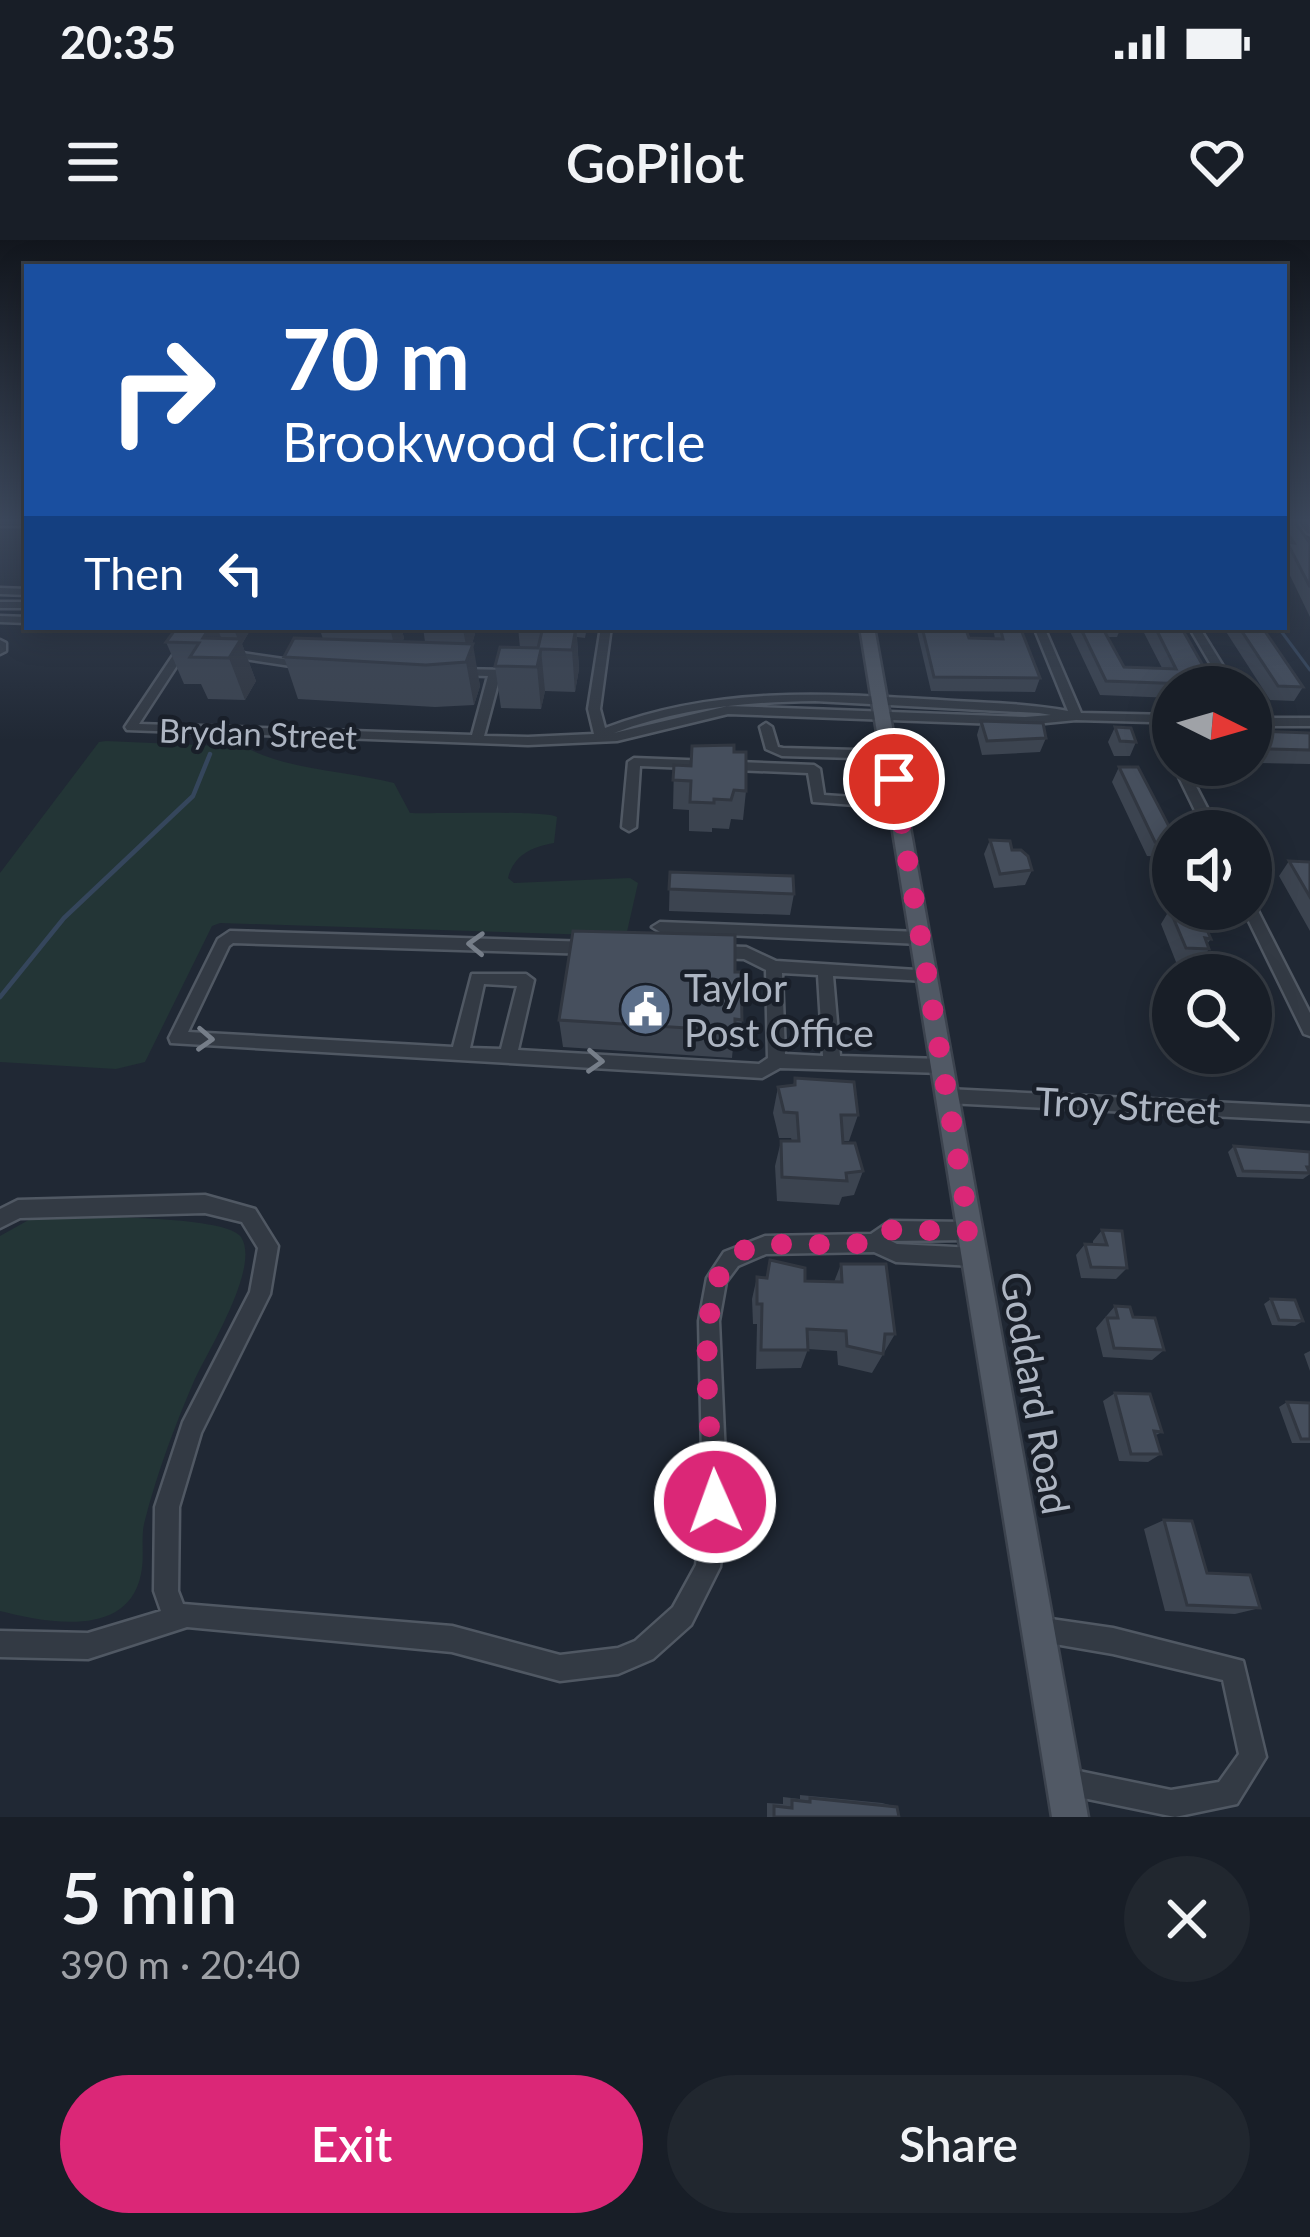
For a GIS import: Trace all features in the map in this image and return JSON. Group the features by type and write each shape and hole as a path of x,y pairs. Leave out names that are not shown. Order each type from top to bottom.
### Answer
{"main road":[{"name":"Goddard Road","path":"868,630 1070,1817"}],"street":[{"name":"Brydan Street","path":"195,630 131,727 566,740 633,734 728,710 883,710 1025,721 1076,716 1152,719"},
{"path":"600,735 594,709 606,630"},
{"path":"1041,630 1076,716"},
{"path":"1196,630 1217,666"},
{"name":"Brydan Street","path":"180,651 319,668"},
{"path":"451,671 526,674"},
{"path":"477,740 495,673"},
{"path":"1272,722 1310,722"},
{"path":"766,727 772,749 782,752 891,755"},
{"path":"629,827 634,762 814,769 818,799 897,804"},
{"path":"660,927 920,938"},
{"path":"1261,930 1310,1028"},
{"path":"604,949 230,937 177,1038 762,1071 777,1061 942,1066"},
{"path":"508,1057 534,946"},
{"path":"699,952 746,953 774,967 926,975"},
{"path":"774,967 777,1061"},
{"path":"825,970 832,1063"},
{"path":"460,1054 478,978 526,980"},
{"name":"Troy Street","path":"946,1096 1310,1114"},
{"path":"0,1219 18,1208 206,1204 248,1215 268,1246 260,1294 191,1430 166,1507 166,1592 176,1618"},
{"path":"0,1644 88,1646 176,1618 233,1618 452,1639 560,1668 618,1661 644,1650 682,1616 708,1567 715,1502 709,1321 717,1279 730,1259 752,1247 874,1243 896,1252 972,1244"},
{"path":"1037,1629 1113,1641 1234,1670 1253,1757 1227,1794 1171,1804 1064,1783"}],"shaded area":[{"path":"99,742 245,747 298,765 394,783 410,813 557,817 554,843 525,853 508,878 514,883 630,878 638,883 626,936 220,923 212,926 145,1062 116,1069 0,1062 0,873"},
{"path":"34,1217 207,1224 241,1237 245,1251 238,1288 194,1381 161,1467 144,1526 141,1574 133,1595 120,1609 82,1621 0,1611 0,1236"}],"building":[{"path":"175,630 208,630 203,638 241,639 229,658 190,657 199,643 166,642"},
{"path":"542,630 575,630 572,650 541,649 537,667 495,666 500,647 538,648"},
{"path":"923,630 966,630 969,638 1003,639 1001,630 1021,630 1040,678 934,677"},
{"path":"1081,630 1104,630 1124,667 1152,668 1152,683 1106,681"},
{"path":"1156,630 1183,630 1203,666 1174,666"},
{"path":"1241,630 1264,630 1303,687 1278,686 1272,666 1265,666"},
{"path":"294,638 473,644 466,662 426,665 284,657"},
{"path":"981,721 1043,723 1046,738 987,741"},
{"path":"1115,727 1131,728 1136,742 1120,741"},
{"path":"1272,732 1310,733 1310,750 1272,749"},
{"path":"734,745 734,752 746,752 746,791 734,790 731,800 690,802 691,781 673,780 674,765 691,766 692,746"},
{"path":"1119,767 1138,767 1160,810 1152,810 1152,836"},
{"path":"990,840 1010,841 1012,850 1028,856 1032,870 1000,874"},
{"path":"1289,861 1310,862 1310,897"},
{"path":"670,872 793,876 794,894 669,889"},
{"path":"1178,930 1207,930 1209,949 1186,948"},
{"path":"573,931 735,935 742,1020 735,1019 735,1031 559,1020"},
{"path":"795,1078 854,1082 858,1115 841,1115 843,1143 855,1143 863,1171 846,1173 847,1181 782,1177 781,1141 799,1141 797,1113 784,1112 778,1087 795,1085"},
{"path":"1234,1146 1310,1152 1310,1173 1243,1171"},
{"path":"1102,1230 1122,1231 1127,1268 1091,1267 1085,1244 1107,1245"},
{"path":"770,1260 805,1268 805,1281 842,1282 841,1264 886,1264 895,1334 885,1334 883,1354 847,1346 846,1331 807,1329 808,1350 761,1350 757,1277 767,1278"},
{"path":"1271,1299 1295,1300 1303,1321 1279,1320"},
{"path":"1115,1306 1130,1307 1133,1317 1155,1318 1164,1350 1114,1348 1107,1318 1118,1318"},
{"path":"1115,1393 1150,1394 1162,1432 1154,1431 1161,1454 1131,1454"},
{"path":"1287,1402 1310,1403 1310,1439 1301,1439"},
{"path":"1164,1520 1192,1521 1207,1573 1250,1575 1260,1608 1187,1605"},
{"path":"810,1798 897,1807 899,1817 774,1817 774,1806 792,1808 792,1800 810,1802"}],"waterway":[{"path":"1280,630 1310,670"},
{"path":"0,997 64,918 193,796 210,754"}],"place":[{"name":"Taylor Post Office","path":"645,1009"}],"route":[{"path":"715,1502 709,1321 717,1279 730,1259 765,1245 874,1243 890,1230 970,1231 894,779"}]}
